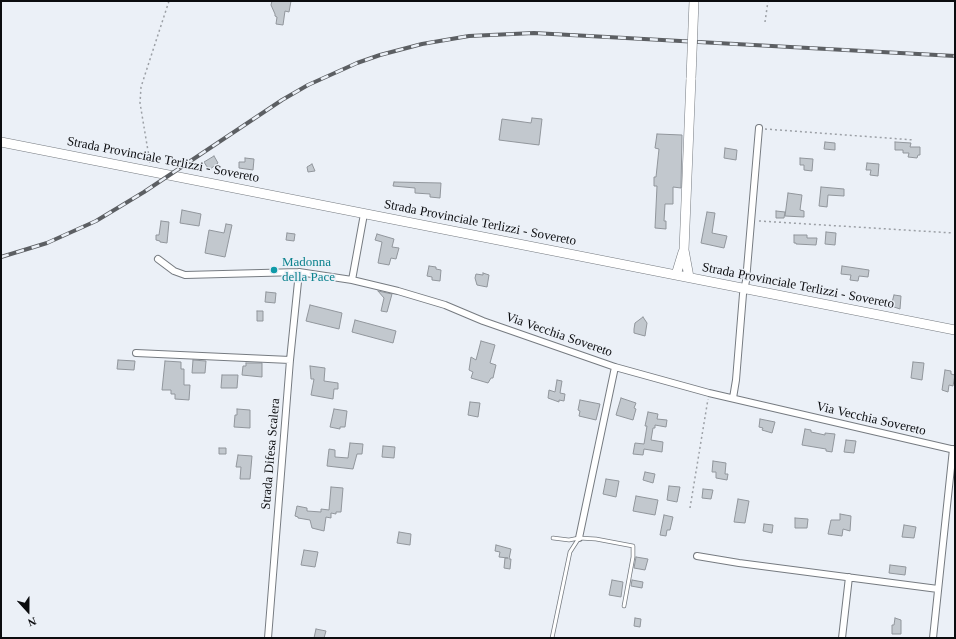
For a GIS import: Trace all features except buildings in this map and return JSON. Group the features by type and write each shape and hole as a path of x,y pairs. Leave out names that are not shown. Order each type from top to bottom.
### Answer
{"street":[{"path":"689,277 684,250 694,1"},
{"path":"732,398 736,380 759,128"},
{"name":"Strada Provinciale Terlizzi - Sovereto","path":"1,142 955,330"},
{"path":"352,280 364,214"},
{"path":"676,275 684,250"},
{"name":"Via Vecchia Sovereto","path":"158,259 174,270 185,275 299,272 352,280 398,291 445,305 483,321 615,367 709,393 954,450"},
{"name":"Strada Difesa Scalera","path":"268,638 290,360 299,272"},
{"path":"136,353 290,360"},
{"path":"579,538 615,367"},
{"path":"933,638 954,450"},
{"path":"698,556 938,589"},
{"path":"842,638 849,577"}],"lane":[{"path":"553,538 569,540 579,538 633,546 624,606"},
{"path":"552,638 570,552 579,538"}],"path":[{"path":"151,171 140,103 141,87 169,1"},
{"path":"765,22 768,1"},
{"path":"759,128 914,140"},
{"path":"751,221 953,233"},
{"path":"690,508 709,393"}],"railway":[{"path":"1,257 47,243 96,221 144,192 282,100 308,85 357,63 380,55 422,44 469,36 534,33 955,56"}],"place":[{"name":"Madonna della Pace","path":"274,270"}]}
